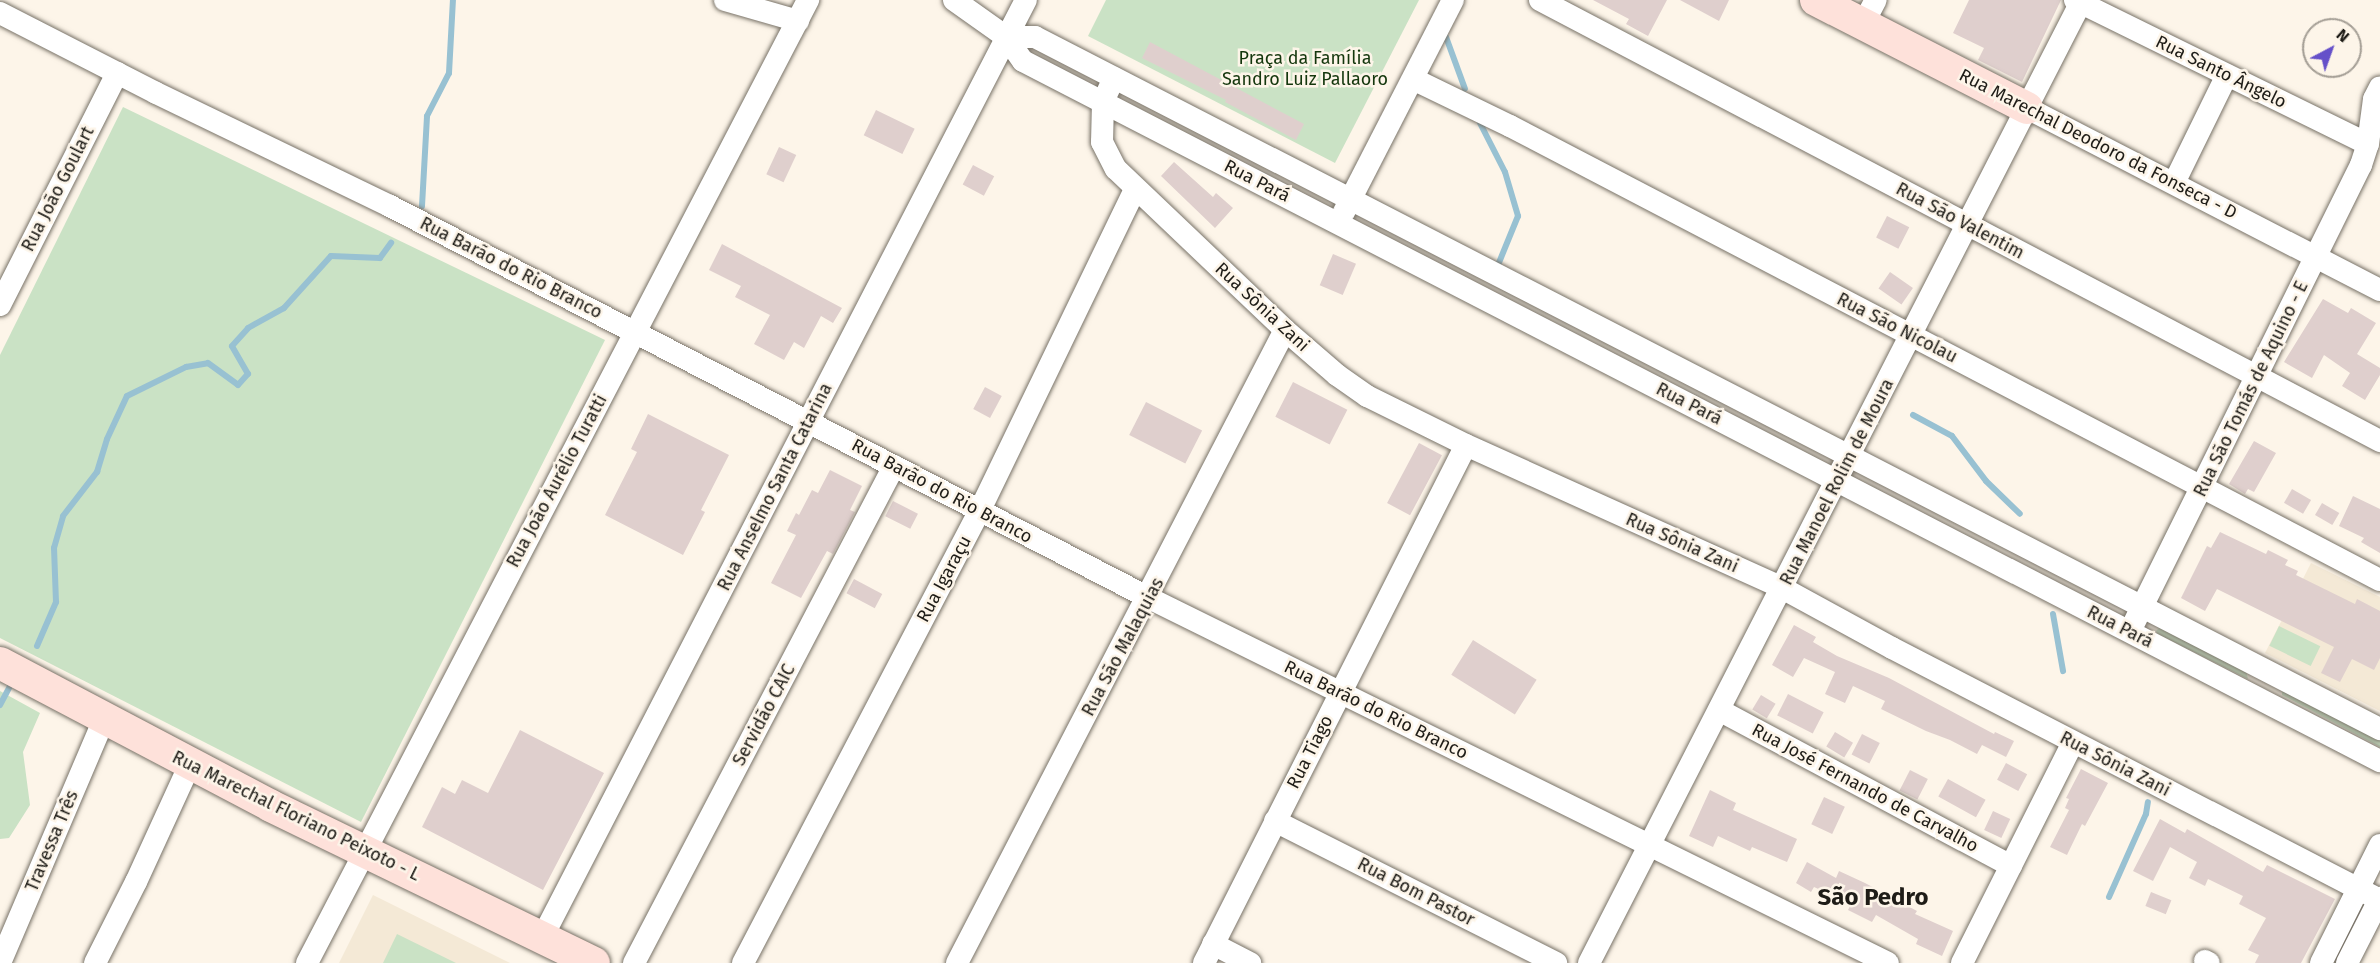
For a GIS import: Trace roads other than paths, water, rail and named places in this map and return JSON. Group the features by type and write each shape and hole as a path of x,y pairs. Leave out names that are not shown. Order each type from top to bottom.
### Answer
{"street":[{"path":"725,0 798,21"},
{"name":"Rua João Aurélio Turatti","path":"307,963 808,0"},
{"name":"Rua Pará","path":"954,0 1006,37 1023,61 2380,761"},
{"name":"Rua Anselmo Santa Catarina","path":"543,936 1026,0"},
{"path":"1338,224 1453,0"},
{"name":"Rua São Valentim","path":"1540,0 2380,441"},
{"name":"Rua Marechal Deodoro da Fonseca - D","path":"1816,0 1869,12 2027,108 2380,290"},
{"name":"Rua Manoel Rolim de Moura","path":"1589,963 1912,336 2079,1"},
{"name":"Rua Santo Ângelo","path":"2079,1 2368,144"},
{"name":"Rua Barão do Rio Branco","path":"0,13 117,73 390,206 1149,598 1888,963"},
{"name":"Rua Pará","path":"1006,37 1035,37 2380,729"},
{"name":"Rua João Goulart","path":"0,305 117,73"},
{"path":"2174,183 2227,75"},
{"name":"Rua Sônia Zani","path":"1114,78 1103,102 1102,142 1116,169 1285,330 1337,375 1367,396 1466,446 1782,588 2073,742 2380,899"},
{"name":"Rua São Nicolau","path":"1413,79 1509,126 2380,580"},
{"name":"Rua São Tomás de Aquino - E","path":"2130,632 2361,165 2368,144 2374,99 2380,87"},
{"name":"Rua Igaraçu","path":"743,963 979,512 1136,190"},
{"name":"Rua São Malaquias","path":"957,963 1149,598 1285,330"},
{"name":"Rua Tiago","path":"1208,953 1466,446"},
{"name":"Servidão CAIC","path":"634,963 894,466"},
{"name":"Rua Marechal Floriano Peixoto - L","path":"0,663 190,764 594,963"},
{"path":"2261,700 2273,675"},
{"name":"Rua José Fernando de Carvalho","path":"1719,710 2011,866"},
{"name":"Travessa Três","path":"0,963 104,719"},
{"path":"1962,963 2073,742"},
{"path":"95,963 190,764"},
{"name":"Rua Bom Pastor","path":"1275,821 1556,963"},
{"path":"2321,963 2380,845"},
{"path":"2347,963 2380,899"},
{"path":"1208,953 1250,963"}],"waterway":[{"path":"422,206 427,116 449,73 453,0"},
{"path":"1446,37 1465,89"},
{"path":"1480,123 1505,172 1518,216 1498,265"},
{"path":"37,646 56,602 54,548 63,516 97,472 107,439 127,396 186,367 208,363 238,385 248,374 232,346 248,328 284,308 331,256 380,258 391,243"},
{"path":"1913,415 1952,436 1986,481 2020,514"},
{"path":"2053,614 2063,671"},
{"path":"0,705 10,686"},
{"path":"2109,897 2146,814 2148,802"}],"district":[{"name":"São Pedro","path":"1873,898"}],"park label":[{"name":"Praça da Família Sandro Luiz Pallaoro","path":"1305,69"}]}
